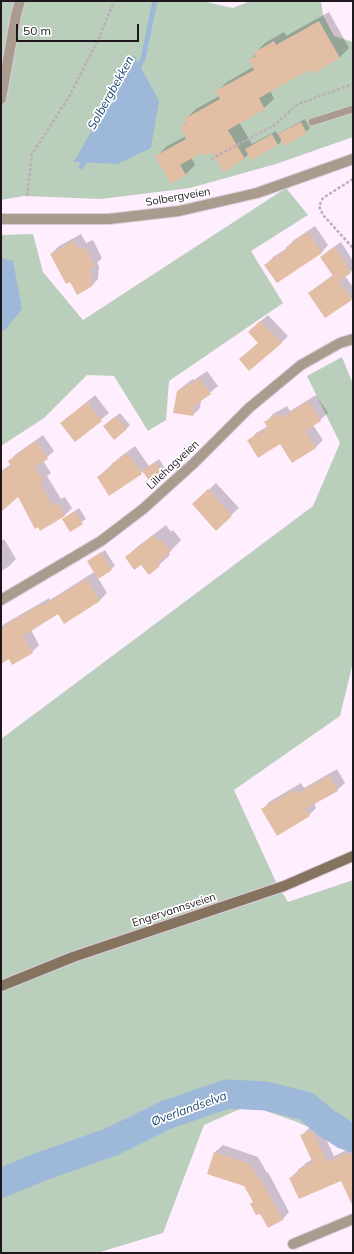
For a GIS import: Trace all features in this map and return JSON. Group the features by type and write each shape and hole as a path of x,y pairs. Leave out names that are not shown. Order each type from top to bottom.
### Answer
{"main road":[{"name":"Engervannsveien","path":"1,986 73,957 284,886 353,856"}],"street":[{"path":"1,99 16,15 20,1"},
{"name":"Solbergveien","path":"1,219 109,218 180,211 257,193 353,159"},
{"name":"Lillehagveien","path":"1,600 101,542 143,509 250,408 301,365 340,343 353,339"},
{"path":"293,1244 353,1219"}],"lane":[{"path":"312,122 353,109"}],"path":[{"path":"27,196 32,154 69,97 99,38 114,1"},
{"path":"211,159 273,126 298,104 353,84"},
{"path":"353,178 323,198 319,206 323,215 353,248"},
{"path":"1,239 4,235"}],"green space":[{"path":"1,1 202,1 233,8 250,1 321,1 323,15 334,36 353,42 353,137 276,164 190,188 101,199 24,196 1,200"},
{"path":"286,188 308,215 251,251 283,303 169,381 166,420 148,431 114,376 87,375 44,418 1,446 1,235 33,234 43,272 83,320"},
{"path":"342,357 353,384 353,662 340,716 234,790 276,882 288,902 353,880 353,1147 297,1122 249,1105 204,1125 163,1233 97,1253 1,1253 1,739 313,506 340,443 307,376"}],"water":[{"path":"134,55 159,101 151,148 117,164 74,162"},
{"path":"1,258 13,261 22,309 5,330 1,331"}],"building":[{"path":"319,21 340,58 312,74 309,70 259,98 265,109 228,130 245,159 223,172 212,152 205,156 203,152 180,165 186,175 171,184 155,156 186,139 180,127 186,123 184,119 220,99 215,91 254,70 249,60 256,56 253,53 274,41 276,45"},
{"path":"301,122 307,133 284,146 278,134"},
{"path":"272,134 278,145 251,160 245,149"},
{"path":"308,232 322,253 277,283 264,265 287,249 286,247"},
{"path":"74,241 79,250 85,247 95,267 89,270 92,274 91,287 77,295 70,282 66,284 50,254"},
{"path":"335,247 351,273 339,281 352,300 325,318 308,293 333,276 320,257"},
{"path":"260,321 282,343 249,371 239,359 258,343 248,332"},
{"path":"199,378 211,394 194,406 193,416 173,413 177,391"},
{"path":"308,401 321,421 305,431 316,448 292,463 280,444 258,458 247,440 268,428 264,422 279,413 282,418"},
{"path":"87,402 102,421 75,442 60,423"},
{"path":"116,416 127,429 114,440 103,426"},
{"path":"36,441 48,459 35,467 44,481 40,483 53,506 58,503 65,516 40,531 38,527 35,529 18,497 1,512 1,472 11,466 8,461"},
{"path":"128,453 142,474 109,496 97,477 113,466 111,464"},
{"path":"155,462 163,474 151,483 142,471"},
{"path":"208,489 232,516 216,531 192,504"},
{"path":"75,511 83,524 70,532 62,519"},
{"path":"154,535 160,542 162,540 171,551 158,563 160,566 149,575 141,565 134,570 125,557"},
{"path":"101,552 112,570 98,579 87,561"},
{"path":"87,579 100,601 64,624 58,614 23,636 33,653 12,665 9,659 1,664 1,628"},
{"path":"329,776 338,791 305,809 310,816 277,836 261,809 294,790 296,794"},
{"path":"312,1130 327,1162 350,1153 353,1160 353,1207 341,1181 299,1199 289,1178 299,1173 298,1169 313,1163 300,1135"},
{"path":"214,1152 250,1164 283,1220 268,1228 260,1214 256,1215 250,1204 253,1202 244,1186 207,1174"}],"waterway":[{"name":"Solbergbekken","path":"137,69 143,59 155,1"},
{"name":"Solbergbekken","path":"81,167 86,158"},
{"name":"Øverlandselva","path":"1,1183 40,1167 111,1142 166,1115 227,1094 266,1096 306,1106 325,1122 345,1135 353,1138"}]}
